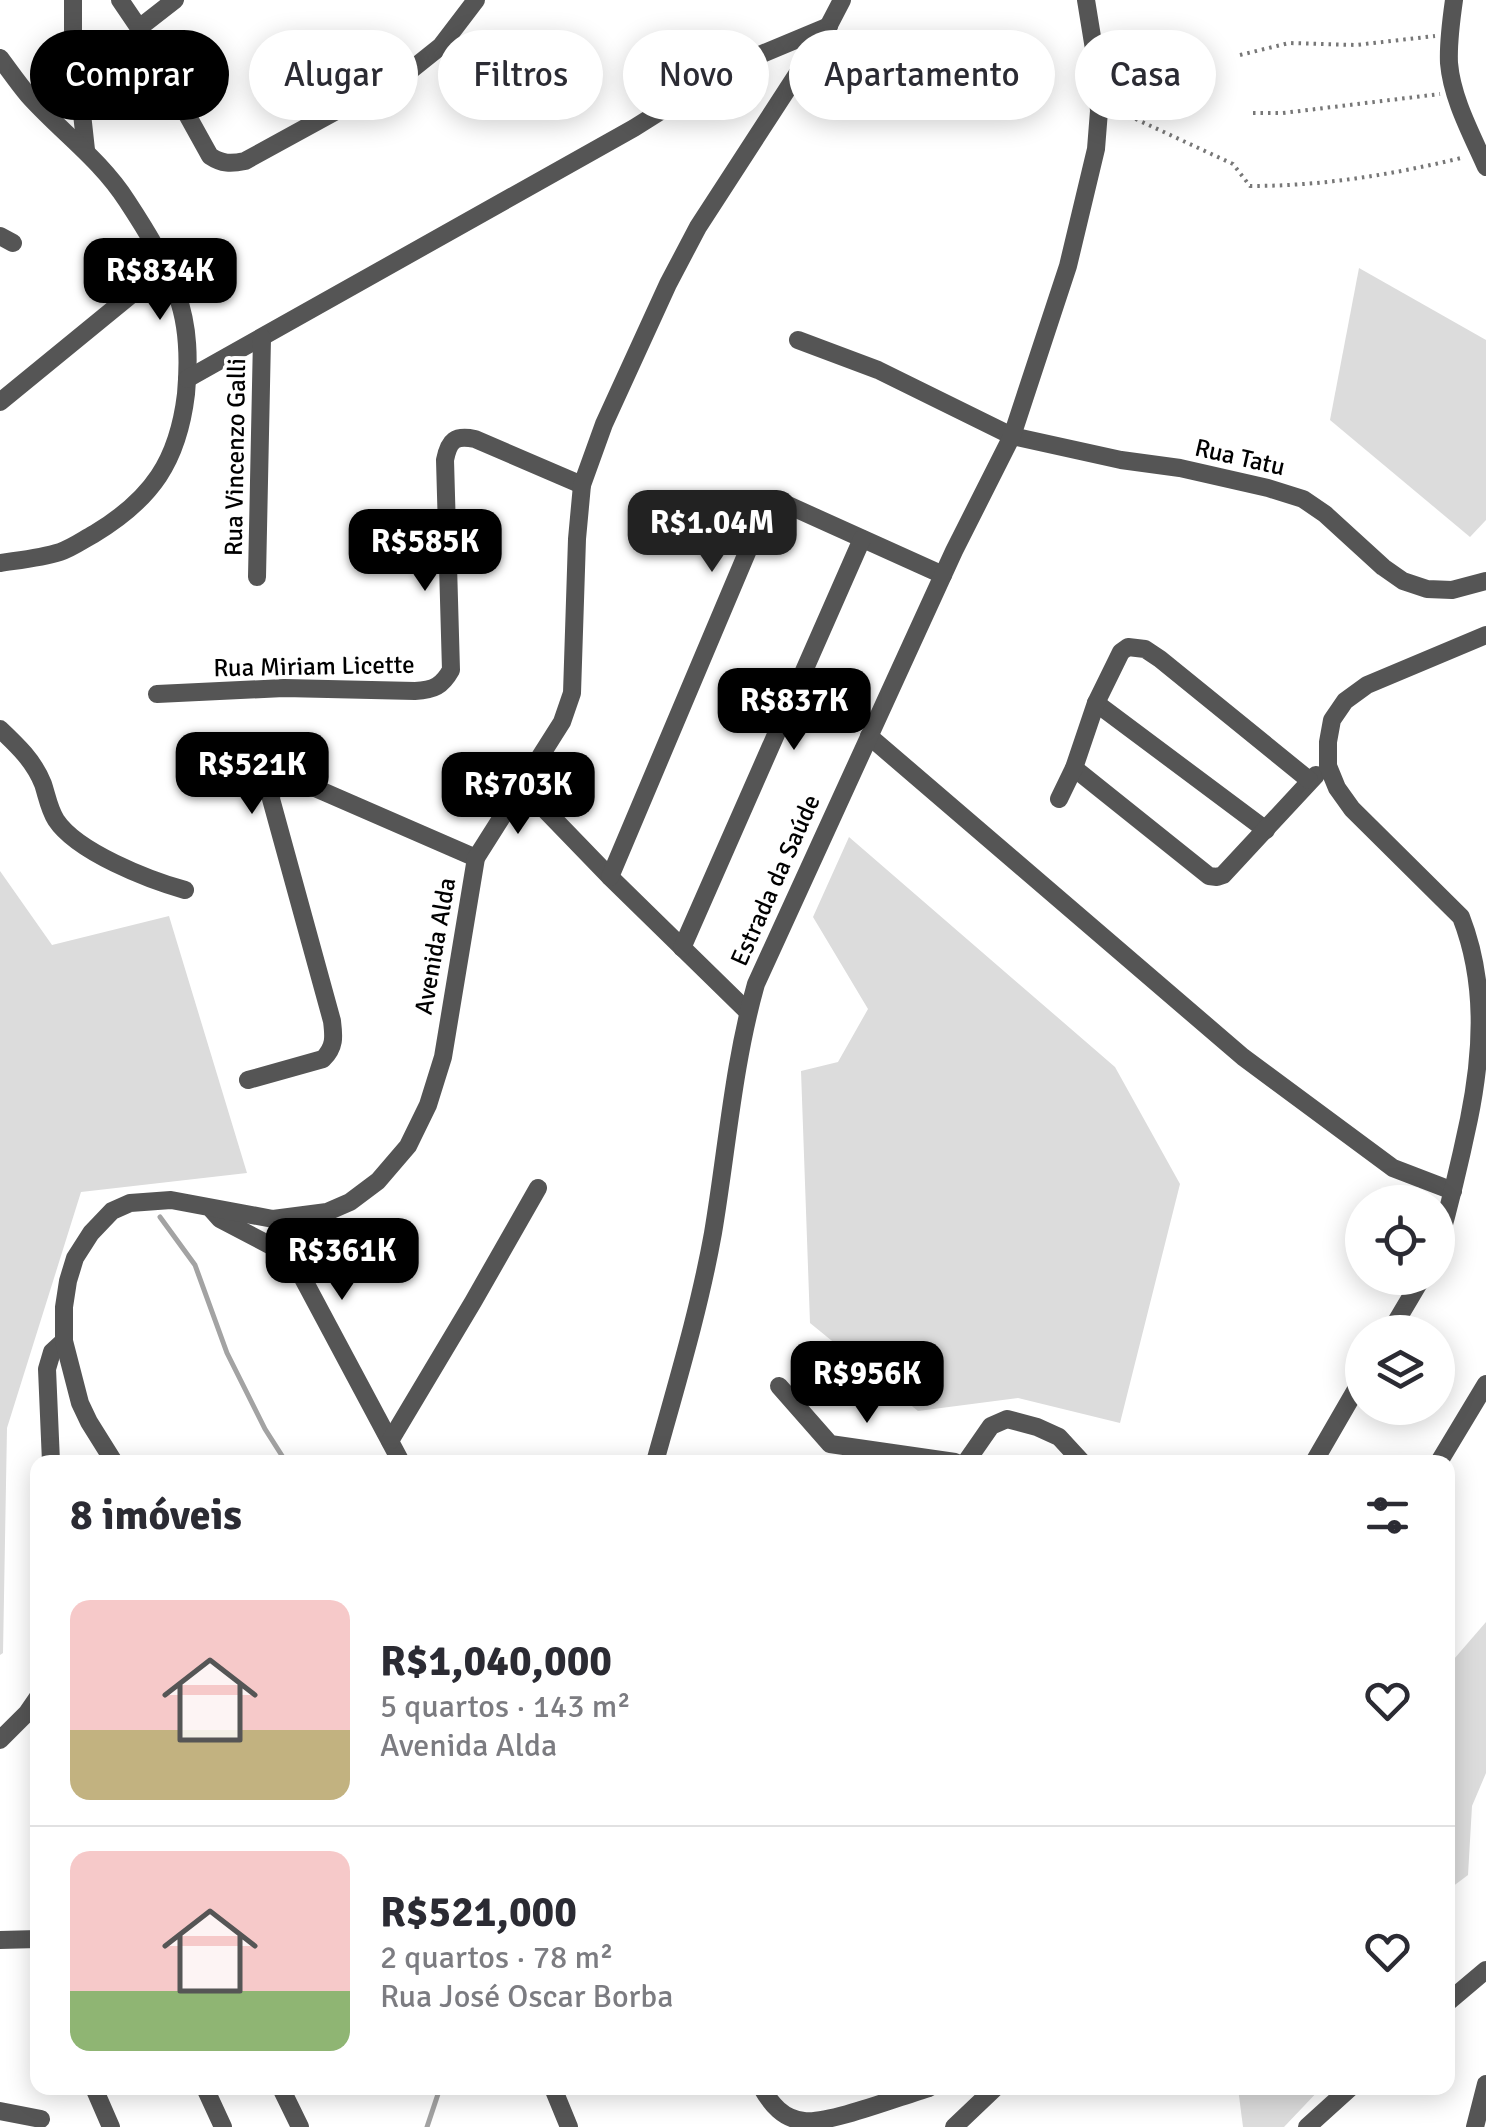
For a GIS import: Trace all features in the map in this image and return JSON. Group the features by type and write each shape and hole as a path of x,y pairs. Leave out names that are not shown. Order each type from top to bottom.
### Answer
{"street":[{"path":"74,0 72,32 86,150"},
{"path":"120,0 140,28 210,156 232,164 245,161 411,70 441,46 476,0"},
{"path":"140,28 175,0"},
{"name":"Avenida Alda","path":"110,1455 80,1403 64,1341 68,1281 76,1258 91,1233 112,1211 130,1202 171,1200 273,1219 327,1212 350,1202 378,1181 408,1146 428,1105 443,1056 476,858 562,722 572,693 582,485 604,424 698,227 842,0"},
{"name":"Estrada da Saúde","path":"1086,0 1091,30"},
{"path":"1454,0 1450,64 1455,92 1483,160"},
{"path":"187,379 634,128 714,77 829,25"},
{"path":"0,58 28,96 86,150 126,198 178,297 186,331 187,379 177,442 143,498 117,520 63,551 0,563"},
{"name":"Estrada da Saúde","path":"657,1455 702,1288 756,984 943,575 1012,436 1068,266 1096,149 1098,120"},
{"path":"0,402 165,267"},
{"name":"Rua Vincenzo Galli","path":"257,577 262,338"},
{"name":"Rua Tatu","path":"798,340 878,370 1012,436 1268,488 1303,499 1326,514 1403,582 1427,589 1452,590 1486,581"},
{"name":"Rua Miriam Licette","path":"157,694 284,688 432,690 444,682 450,670 447,448 454,440 475,439 582,485"},
{"path":"610,878 768,504 780,501 943,575"},
{"path":"682,948 862,538"},
{"path":"1454,1185 1483,1051 1485,1006 1481,966 1473,938 1461,917 1352,810 1328,766 1328,742 1332,720 1345,701 1368,685 1486,635"},
{"path":"1059,799 1096,703 1121,652 1128,647 1145,649 1309,780"},
{"path":"1096,703 1266,830"},
{"path":"0,729 35,768 56,820 72,838 115,862 185,890"},
{"path":"868,736 1242,1057 1393,1168 1437,1185"},
{"path":"1074,768 1216,878 1266,830 1309,780 1328,766"},
{"path":"248,1080 324,1059 334,1040 271,799 278,782 299,782 476,858"},
{"path":"522,786 748,1012"},
{"path":"390,1442 538,1188"},
{"path":"209,1207 220,1219 290,1258 397,1455"},
{"path":"51,1455 47,1368 52,1352 64,1341"},
{"path":"1443,1455 1486,1384"},
{"path":"780,1386 830,1444 906,1455"},
{"path":"1318,1455 1345,1408"},
{"path":"971,1455 991,1426 1007,1419 1060,1437 1076,1455"},
{"path":"0,1740 30,1709"},
{"path":"0,1940 30,1939"},
{"path":"1455,1996 1486,1970"},
{"path":"1475,2127 1486,2084"},
{"path":"97,2095 111,2127"},
{"path":"208,2095 224,2127"},
{"path":"284,2095 300,2127"},
{"path":"557,2095 568,2127"},
{"path":"766,2095 772,2106 794,2120 808,2122 906,2095"},
{"path":"954,2127 988,2095"},
{"path":"1306,2127 1342,2095"},
{"path":"0,2112 42,2119"}],"path":[{"path":"1240,55 1289,43 1356,44 1450,34"},
{"path":"1253,113 1283,114 1455,92"},
{"path":"1138,120 1233,164 1250,186 1299,186 1483,160"}],"shaded area":[{"path":"1359,268 1486,340 1486,520 1470,537 1330,420"},
{"path":"849,837 1115,1067 1180,1184 1120,1423 1018,1398 918,1411 810,1323 801,1071 838,1062 868,1009 813,917"},
{"path":"0,871 52,945 169,916 247,1173 81,1192 7,1428 0,1655"},
{"path":"1486,1622 1486,1773 1472,1806 1468,1875 1455,1885 1455,1658"},
{"path":"1239,2095 1314,2095 1284,2127 1243,2127"}],"waterway":[{"path":"160,1217 195,1265 227,1353 282,1455"},
{"path":"427,2127 438,2095"}]}
